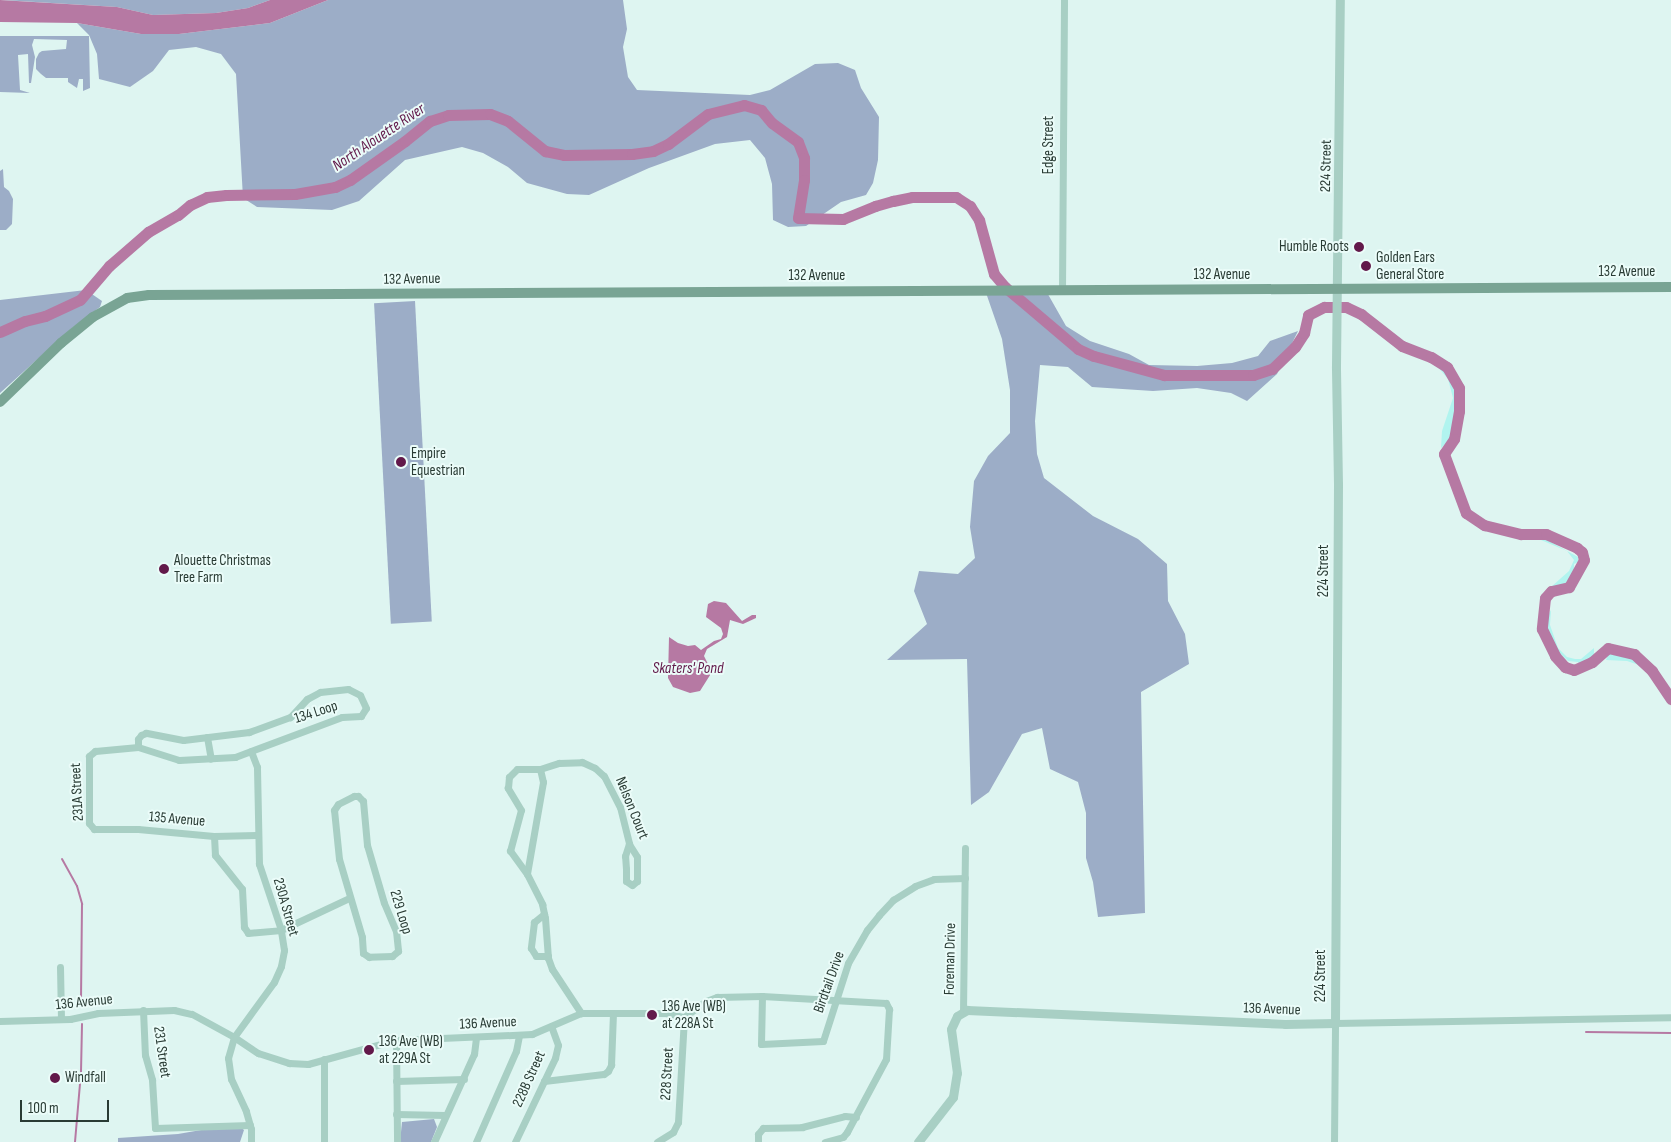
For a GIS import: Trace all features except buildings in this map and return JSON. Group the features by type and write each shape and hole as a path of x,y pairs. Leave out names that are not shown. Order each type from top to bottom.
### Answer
{"main road":[{"name":"132 Avenue","path":"1,403 75,330 112,304 127,298 149,295 1037,289 1337,294 1671,287"}],"street":[{"name":"Edge Street","path":"1062,290 1064,0"},
{"name":"224 Street","path":"1334,1142 1340,0"},
{"name":"134 Loop","path":"90,754 95,751 138,748 179,760 226,758 251,751 342,717 362,716 365,712 366,704 360,695 348,689 320,692 311,696 290,717 249,732 183,740 146,733 138,739 138,748"},
{"path":"207,736 211,759"},
{"name":"230A Street","path":"251,751 256,767 259,864 280,930 284,950 281,966 274,982 234,1037 228,1058 228,1069 250,1124 251,1142"},
{"name":"231A Street","path":"90,754 88,761 89,823 94,829"},
{"name":"Nelson Court","path":"527,874 510,851 521,810 508,788 509,777 517,769 540,769 558,763 572,762 582,762 595,768 611,785 620,808 629,844 635,851 638,863 637,881 632,885 626,881 625,851 629,844"},
{"path":"540,769 543,782 527,874 544,914 548,956 552,969 581,1013"},
{"name":"229 Loop","path":"358,796 363,801 366,839 384,903 396,932 396,955 369,957 363,953 362,937 349,898 339,860 334,810 338,804 358,796"},
{"name":"135 Avenue","path":"94,829 138,829 214,836 258,835"},
{"path":"214,836 215,855 242,889 244,927 246,931 252,934 280,930 349,898"},
{"name":"Foreman Drive","path":"918,1142 953,1097 957,1074 951,1029 954,1020 963,1012 965,848"},
{"name":"Birdtail Drive","path":"762,996 761,1044 823,1041 838,1000 842,979 857,945 873,922 893,900 924,882 965,878"},
{"path":"544,914 534,922 531,948 536,956 548,956"},
{"path":"60,967 62,1019"},
{"path":"684,1017 712,998 762,996 880,1001 886,1003 889,1009 886,1060 843,1137 825,1142"},
{"name":"136 Avenue","path":"0,1021 62,1019 98,1013 165,1009 184,1012 234,1037 258,1053 275,1060 308,1064 396,1040 476,1038 532,1034 581,1013 666,1013 684,1017"},
{"name":"231 Street","path":"143,1010 145,1055 152,1080 155,1128 250,1124"},
{"name":"136 Avenue","path":"963,1012 983,1010 1271,1023 1335,1024 1671,1017"},
{"path":"544,1081 604,1074 611,1065 612,1013"},
{"name":"228 Street","path":"657,1142 673,1132 678,1122 684,1017"},
{"name":"228B Street","path":"515,1142 555,1058 558,1045 551,1026"},
{"path":"476,1142 516,1052 519,1035"},
{"path":"434,1142 474,1054 476,1038"},
{"path":"396,1040 397,1142"},
{"path":"324,1059 324,1142"},
{"path":"396,1081 464,1078"},
{"path":"396,1114 445,1115"},
{"path":"758,1142 758,1134 764,1128 802,1127 845,1116 856,1116"}],"shaded area":[{"path":"3,0 270,0 248,8 216,13 153,15 117,7"},
{"path":"328,0 623,0 627,29 623,47 628,77 637,90 750,95 770,90 815,64 838,63 855,70 861,88 879,117 878,160 873,183 866,195 841,202 806,226 788,227 773,220 772,184 765,158 750,140 715,144 649,168 589,195 567,194 527,183 508,167 483,153 462,147 405,160 359,201 332,210 257,207 243,198 236,74 221,54 196,47 169,50 153,71 130,87 99,79 97,54 89,35 77,23 141,34 179,34 270,23"},
{"path":"0,36 89,36 90,88 83,91 83,79 79,79 77,88 68,82 68,78 46,78 41,74 36,69 36,59 39,53 42,51 66,49 67,40 34,39 32,45 35,57 31,83 29,83 28,54 18,55 20,90 30,93 0,92"},
{"path":"3,169 4,187 9,191 13,199 12,224 6,230 0,230 0,171"},
{"path":"1045,289 1066,326 1090,341 1129,354 1149,365 1197,366 1232,363 1258,356 1270,341 1298,331 1277,374 1247,401 1231,393 1197,388 1153,391 1092,387 1068,367 1040,365 1035,421 1037,454 1044,478 1093,516 1138,539 1167,564 1168,601 1185,634 1189,664 1141,692 1145,913 1098,917 1093,882 1086,858 1086,813 1078,782 1050,769 1042,728 1022,734 989,792 971,805 967,659 887,660 927,624 914,591 919,571 958,574 975,558 970,527 974,481 988,456 1010,433 1010,390 1002,339 985,290"},
{"path":"86,290 102,301 100,307 72,328 0,393 0,300"},
{"name":"Empire Equestrian","path":"415,301 432,622 391,624 374,303"},
{"path":"434,1119 437,1127 431,1142 400,1142 402,1122"},
{"path":"236,1124 244,1130 240,1142 118,1142 118,1138 178,1134"}],"sand":[{"path":"1439,365 1447,371 1454,384 1457,415 1451,439 1441,448 1442,431 1453,398 1448,379 1437,366"},
{"path":"1541,540 1547,540 1578,557 1578,562 1574,564 1574,574 1569,585 1558,588 1551,587 1569,571 1574,560 1567,551"},
{"path":"1551,610 1550,625 1558,648 1567,657 1581,659 1594,648 1594,655 1589,660 1579,665 1578,662 1568,661 1549,643 1545,635 1544,623"},
{"path":"1614,650 1625,657 1637,659 1642,666 1627,661 1606,660 1609,652"}],"water":[{"path":"0,0 117,7 153,15 216,13 248,8 270,0 328,0 270,23 179,34 141,34 77,23 0,22"},
{"name":"Skaters' Pond","path":"714,601 726,603 742,621 752,615 756,615 756,618 743,624 730,620 727,637 707,649 704,656 712,672 700,691 690,693 673,687 668,678 669,637 678,643 688,646 695,645 701,650 714,641 721,639 723,634 721,628 706,617 708,604"}],"waterway":[{"name":"North Alouette River","path":"0,332 25,321 45,316 80,300 109,266 148,232 178,215 190,205 207,197 295,194 335,187 350,180 430,121 448,115 490,114 508,121 545,151 564,155 632,154 653,151 668,144 708,114 744,105 761,110 772,123 798,142 804,158 804,180 798,218 843,219 875,206 912,197 956,197 970,206 979,220 994,274 1005,287 1078,349 1094,356 1164,375 1253,375 1272,369 1295,347 1304,333 1308,315 1324,307 1346,307 1361,314 1402,346 1431,357 1447,367 1459,388 1459,411 1454,439 1444,454 1466,513 1484,525 1521,534 1546,534 1582,552 1584,560 1569,587 1551,591 1545,598 1542,629 1555,656 1565,667 1574,670 1592,662 1608,648 1634,654 1652,671 1671,699"},
{"path":"62,859 77,886 82,904 81,1001"},
{"path":"75,1142 81,1072 82,1024"},
{"path":"1586,1032 1671,1033"}],"place":[{"name":"Humble Roots","path":"1359,247"},
{"name":"Golden Ears General Store","path":"1366,266"},
{"name":"Empire Equestrian","path":"401,462"},
{"name":"Alouette Christmas Tree Farm","path":"164,569"},
{"name":"136 Ave (WB) at 228A St","path":"652,1015"},
{"name":"136 Ave (WB) at 229A St","path":"369,1050"},
{"name":"Windfall","path":"55,1078"}]}
